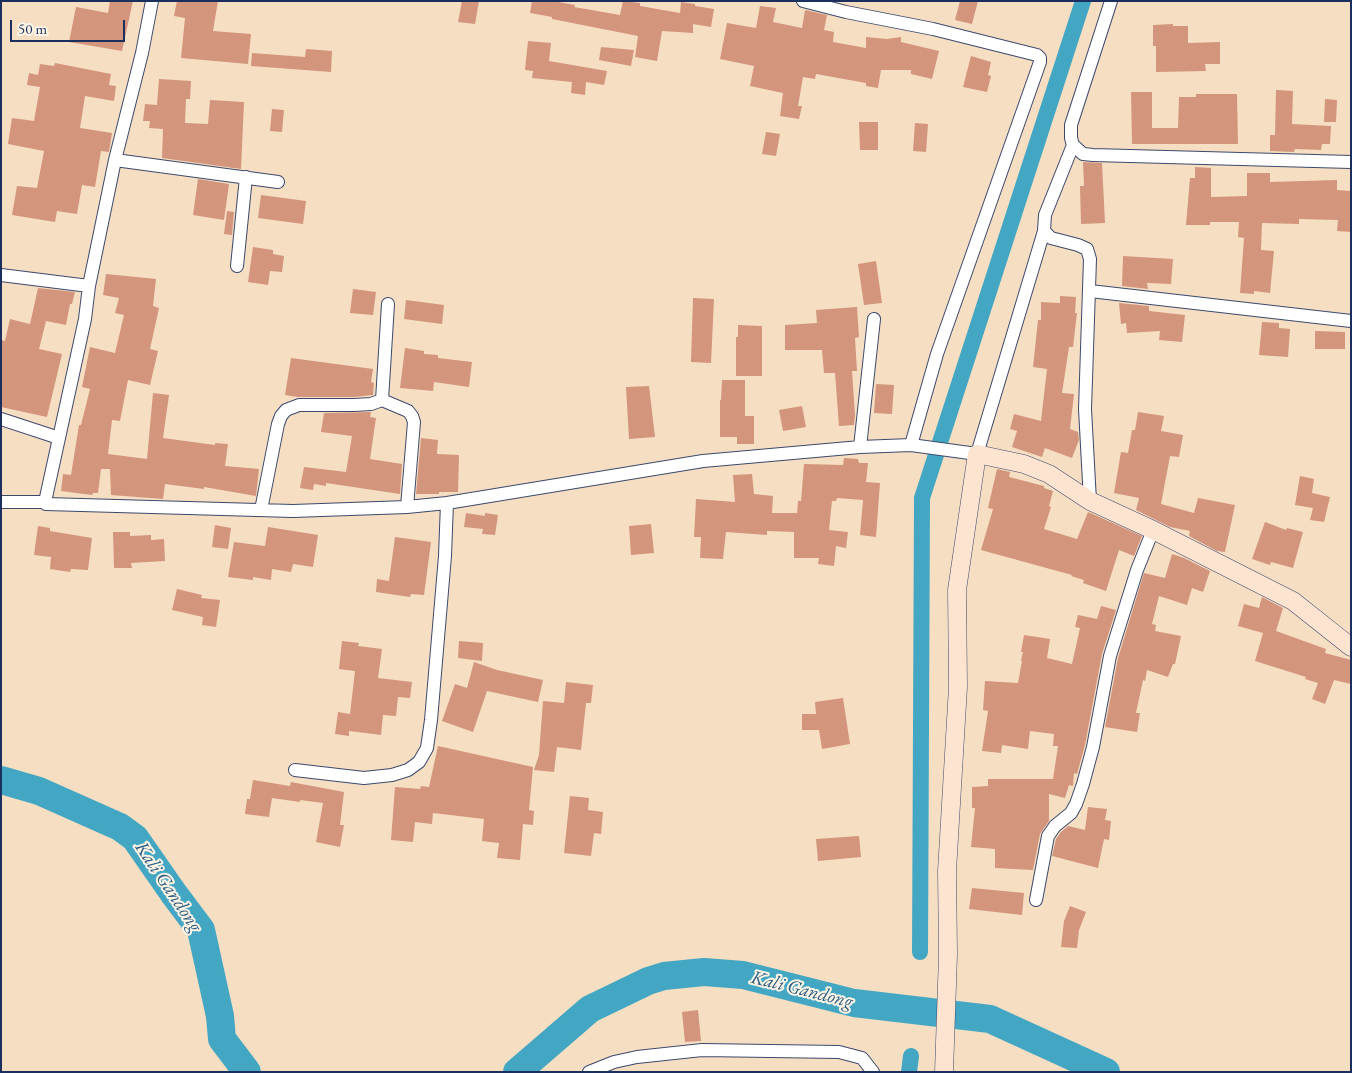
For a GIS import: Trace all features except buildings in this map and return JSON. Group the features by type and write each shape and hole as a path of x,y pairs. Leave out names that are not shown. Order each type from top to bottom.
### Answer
{"street":[{"path":"45,502 85,320 89,286 115,160 142,53 152,1"},
{"path":"802,1 1038,54 1040,58 937,354 911,445"},
{"path":"1110,1 1071,125 1073,145 1083,154 1351,162"},
{"path":"944,1072 947,1038 947,871 958,688 957,590 969,453 1044,230 1046,215 1073,145"},
{"path":"115,160 278,182"},
{"path":"237,266 246,177"},
{"path":"1044,230 1050,238 1087,249 1090,258 1085,410 1090,501"},
{"path":"1,275 89,286"},
{"path":"1090,291 1351,321"},
{"path":"382,400 388,304"},
{"path":"860,447 874,319"},
{"path":"261,510 278,424 286,410 299,405 371,404 382,400 408,411 414,422 407,507"},
{"path":"1,419 59,438"},
{"path":"1,502 293,511 407,507 447,503 704,461 860,447 911,445 969,453 1024,464 1050,474 1090,501 1153,530 1293,601 1351,647"},
{"path":"295,770 364,778 392,775 408,770 419,762 427,748 445,556 447,503"},
{"path":"1036,900 1048,836 1055,826 1071,813 1083,784 1093,747 1110,656 1137,570 1153,530"},
{"path":"589,1072 614,1062 637,1057 702,1050 838,1052 862,1058 873,1072"}],"waterway":[{"path":"920,952 922,498 1083,1"},
{"name":"Kali Gandong","path":"1,780 39,791 120,827 135,838 201,930 220,1016 222,1039 247,1072"},
{"name":"Kali Gandong","path":"517,1072 590,1009 648,981 664,976 704,972 743,975 854,1003 990,1019 1106,1072"},
{"path":"909,1072 911,1056"}]}
